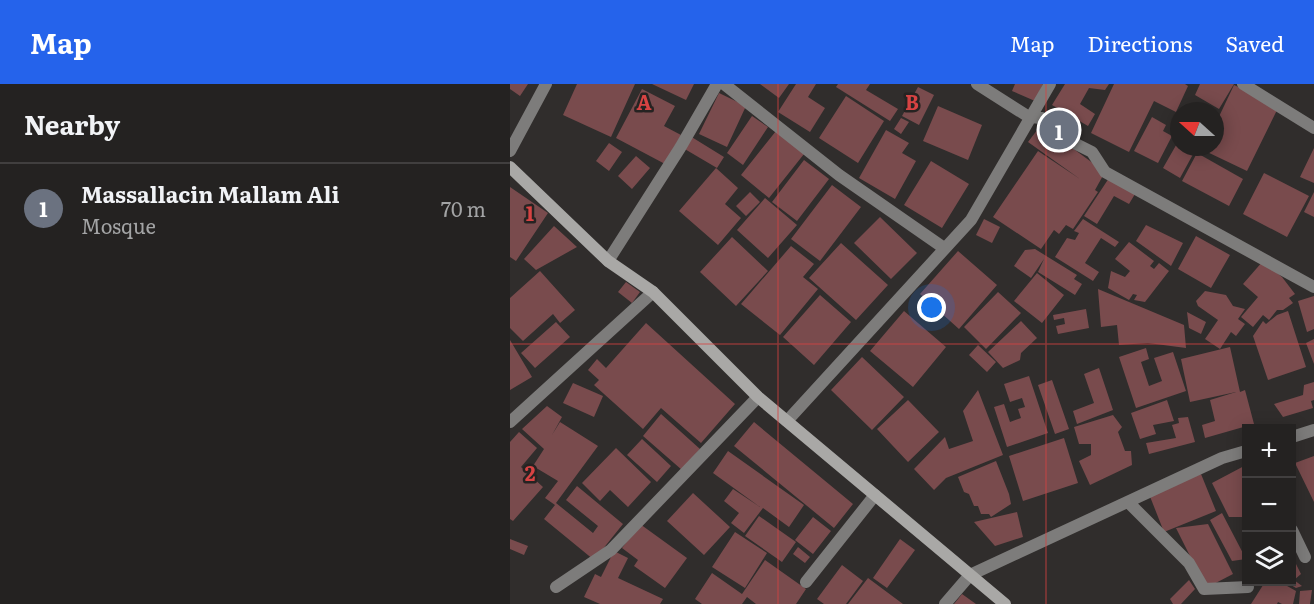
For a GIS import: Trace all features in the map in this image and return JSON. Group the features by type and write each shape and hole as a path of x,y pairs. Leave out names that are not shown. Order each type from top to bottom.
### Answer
{"street":[{"path":"510,151 546,84"},
{"path":"608,261 680,148 717,84"},
{"path":"724,84 839,175 945,248"},
{"path":"977,84 1029,117 1042,118 1054,124 1072,142 1092,152 1105,172 1314,287"},
{"path":"787,421 971,220 1050,84"},
{"path":"1243,84 1314,128"},
{"path":"510,167 608,261 653,292 758,397 1005,604"},
{"path":"510,422 653,292"},
{"path":"556,586 610,550 758,397"},
{"path":"1296,436 1314,430"},
{"path":"945,604 970,575 1222,458 1242,452"},
{"path":"806,582 875,495"},
{"path":"1128,502 1189,563 1204,590 1248,587"},
{"path":"1293,532 1305,557"}],"building":[{"path":"510,84 528,84 520,96 510,89"},
{"path":"577,84 635,84 611,137 563,115"},
{"path":"652,84 694,84 686,100"},
{"path":"760,84 789,84 779,98"},
{"path":"796,84 816,84 808,97 825,108 810,132 778,112"},
{"path":"838,84 870,84 866,90 898,109 890,121 836,87"},
{"path":"1015,84 1043,84 1035,101 1012,91"},
{"path":"1065,84 1109,84 1105,90 1089,88 1080,104 1095,114 1088,126 1052,105"},
{"path":"1114,84 1185,84 1188,86 1181,102 1170,102 1170,109 1154,101 1129,152 1091,133"},
{"path":"1200,84 1234,84 1223,102 1207,102 1195,95"},
{"path":"1234,85 1279,106 1247,171 1216,156 1224,156 1224,106"},
{"path":"918,87 934,95 919,125 902,116"},
{"path":"642,89 675,106 664,126 681,135 665,164 616,138"},
{"path":"719,93 746,106 727,147 699,134"},
{"path":"846,96 884,121 858,163 819,138"},
{"path":"938,106 982,125 968,160 923,141"},
{"path":"752,116 768,127 743,165 727,153"},
{"path":"1152,117 1166,125 1163,131 1170,135 1170,140 1158,163 1134,151"},
{"path":"901,118 909,122 901,134 894,129"},
{"path":"1041,125 1105,172 1095,190 1098,192 1073,229 1066,225 1059,234 1054,230 1041,249 993,217 1038,151 1080,179 1028,142"},
{"path":"886,130 909,143 902,153 916,161 895,199 859,178"},
{"path":"776,131 804,154 769,198 741,175"},
{"path":"690,136 724,157 717,168 683,148"},
{"path":"609,143 622,152 609,171 596,161"},
{"path":"1314,148 1314,183 1300,177"},
{"path":"636,156 650,168 632,189 618,176"},
{"path":"1170,156 1192,156 1180,178 1163,168"},
{"path":"1195,156 1202,156 1243,179 1229,206 1182,181"},
{"path":"804,160 829,179 797,221 772,202"},
{"path":"931,161 969,184 942,228 904,205"},
{"path":"716,168 738,188 725,204 741,218 718,245 679,211"},
{"path":"1264,173 1309,196 1287,237 1243,214"},
{"path":"1109,178 1135,194 1129,204 1114,196 1097,224 1084,216"},
{"path":"832,185 861,207 820,261 791,239"},
{"path":"510,187 548,213 516,261 510,257"},
{"path":"750,192 760,202 746,216 736,206"},
{"path":"1314,192 1314,217 1304,212"},
{"path":"765,198 797,225 768,258 737,230"},
{"path":"880,217 917,253 891,279 854,243"},
{"path":"984,219 1000,227 992,243 976,235"},
{"path":"1083,219 1119,242 1115,247 1101,238 1085,263 1099,272 1093,281 1055,257 1067,238 1075,240 1079,233 1074,231"},
{"path":"1146,225 1183,243 1171,266 1136,241"},
{"path":"554,226 577,247 536,270 524,259"},
{"path":"1196,236 1230,255 1211,288 1178,269"},
{"path":"732,237 768,271 736,306 700,272"},
{"path":"1129,242 1154,261 1150,266 1154,269 1159,263 1169,271 1145,302 1134,300 1137,295 1133,294 1129,300 1108,288 1111,271 1125,277 1130,271 1115,259"},
{"path":"841,243 888,285 856,320 809,278"},
{"path":"791,246 814,264 803,277 818,289 780,335 741,304"},
{"path":"1035,249 1077,275 1074,279 1082,284 1075,295 1038,272 1044,259 1031,278 1014,266 1025,250"},
{"path":"958,251 997,285 959,329 920,294"},
{"path":"1263,261 1282,277 1295,294 1289,298 1293,303 1283,310 1277,310 1269,320 1263,315 1253,327 1241,317 1258,297 1243,284"},
{"path":"540,271 575,310 560,323 553,314 523,341 510,328 510,298"},
{"path":"1037,273 1064,295 1042,323 1014,301"},
{"path":"626,282 640,292 632,303 618,292"},
{"path":"1098,289 1184,325 1186,348 1148,343 1119,345 1117,325 1101,327"},
{"path":"1205,291 1226,295 1233,306 1245,309 1238,319 1245,324 1236,336 1231,332 1220,349 1205,339 1218,320 1198,306 1196,301"},
{"path":"998,292 1021,313 986,349 964,327"},
{"path":"820,295 851,322 814,365 783,337"},
{"path":"1314,296 1314,329 1307,332 1298,301"},
{"path":"1086,309 1089,328 1058,334 1056,326 1065,324 1064,318 1054,320 1053,315"},
{"path":"904,311 946,347 913,387 870,351"},
{"path":"1288,311 1306,367 1268,380 1253,336 1263,321 1266,324 1277,315"},
{"path":"1187,312 1206,322 1201,334 1189,328"},
{"path":"1021,321 1037,338 1021,353 1020,360 1003,368 988,352"},
{"path":"556,322 570,337 535,368 521,353"},
{"path":"646,323 735,404 701,443 661,408 643,429 594,385 599,380 588,370 597,359 606,368"},
{"path":"1314,339 1314,364 1306,343"},
{"path":"510,340 532,377 510,390"},
{"path":"978,345 996,362 987,372 969,355"},
{"path":"1230,347 1240,392 1245,390 1254,424 1242,424 1242,427 1205,438 1202,425 1215,421 1210,400 1236,392 1190,402 1181,359"},
{"path":"1146,348 1149,359 1141,362 1149,386 1162,381 1154,358 1173,352 1186,391 1136,408 1119,357"},
{"path":"862,357 904,397 872,430 831,390"},
{"path":"1099,368 1113,410 1077,424 1073,411 1094,403 1084,374"},
{"path":"1029,376 1048,433 1007,447 994,407 1004,404 1010,422 1021,418 1018,409 1025,407 1022,398 1010,402 1004,384"},
{"path":"1052,380 1069,429 1055,434 1038,385"},
{"path":"1314,382 1314,400 1311,401 1313,408 1283,417 1274,404 1303,395 1304,385"},
{"path":"573,383 603,396 594,417 563,403"},
{"path":"978,390 1003,455 946,478 934,490 914,469 945,437 949,449 973,441 963,411"},
{"path":"908,400 939,432 908,462 877,429"},
{"path":"1167,400 1174,421 1153,425 1156,434 1140,439 1131,413"},
{"path":"547,406 562,417 552,435 560,422 598,446 556,503 593,533 598,526 566,500 577,486 623,524 594,560 544,519 555,505 545,498 558,481 533,466 544,449 522,429"},
{"path":"661,414 700,449 682,470 643,436"},
{"path":"1113,415 1122,427 1118,432 1125,451 1131,451 1132,465 1090,485 1079,461 1091,455 1091,444 1079,444 1074,427"},
{"path":"1188,417 1195,442 1149,454 1146,443 1176,438 1172,425 1179,423 1178,418"},
{"path":"754,422 853,504 834,528 734,446"},
{"path":"519,432 537,448 521,467 543,487 513,521 510,519 510,442"},
{"path":"1064,438 1078,483 1023,501 1009,456"},
{"path":"642,439 671,466 657,482 627,455"},
{"path":"616,448 651,482 628,507 610,490 600,501 582,483"},
{"path":"728,451 804,505 789,527 763,508 744,533 731,523 739,513 724,501 733,489 760,507 713,473"},
{"path":"1314,456 1314,502 1296,465 1296,463"},
{"path":"996,461 1011,504 991,517 989,514 981,514 978,506 974,506 969,494 964,492 958,477"},
{"path":"1242,467 1242,517 1229,517 1212,483"},
{"path":"1201,474 1216,511 1164,532 1149,494"},
{"path":"693,493 730,527 704,555 667,521"},
{"path":"1017,512 1023,537 995,546 974,522"},
{"path":"1222,513 1242,551 1242,560 1232,561 1210,520"},
{"path":"759,516 796,542 782,562 745,536"},
{"path":"813,517 831,531 813,554 795,540"},
{"path":"640,524 687,558 665,588 634,566 638,560 622,548"},
{"path":"1208,524 1233,574 1206,588 1176,528"},
{"path":"735,532 767,553 745,588 712,567"},
{"path":"510,539 528,546 524,555 510,549"},
{"path":"900,539 915,550 887,588 873,578"},
{"path":"798,547 810,557 805,563 793,554"},
{"path":"614,551 628,558 618,578 663,599 660,604 600,604 584,597 595,574 601,577"},
{"path":"765,560 806,589 796,604 756,604 747,597 742,604 702,604 695,599 712,573 742,594"},
{"path":"1296,564 1301,574 1296,578"},
{"path":"842,565 863,581 846,604 824,604 817,599"},
{"path":"868,578 903,604 848,604"},
{"path":"1189,580 1195,589 1181,604 1173,604 1170,599"},
{"path":"1296,582 1302,586 1296,588 1293,586 1296,586"},
{"path":"1262,586 1287,586 1296,591 1293,604 1278,602 1277,604 1251,604"},
{"path":"1312,590 1310,604 1299,604 1300,591"},
{"path":"962,594 976,604 954,604"}],"place":[{"name":"Massallacin Mallam Ali","path":"1059,130"}]}
